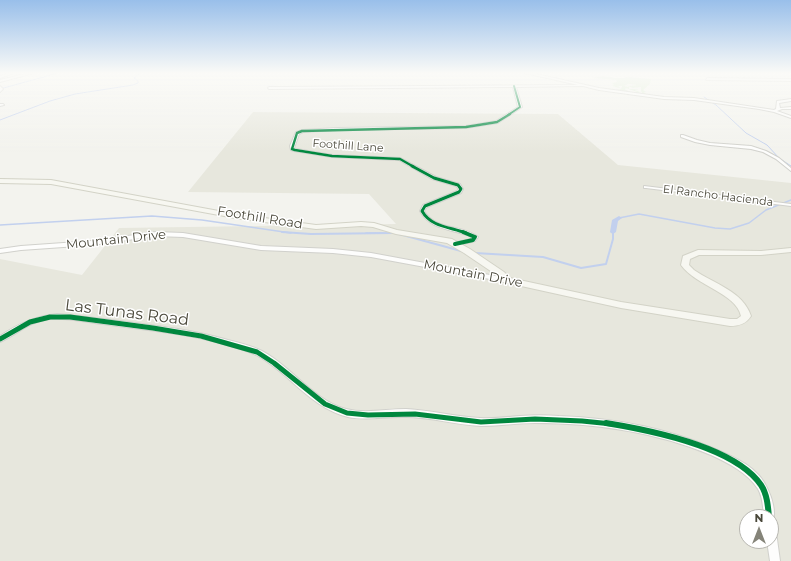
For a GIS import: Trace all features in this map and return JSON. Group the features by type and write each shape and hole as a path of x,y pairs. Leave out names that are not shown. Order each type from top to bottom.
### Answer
{"main road":[{"name":"Foothill Road","path":"0,181 51,182 160,200 236,216 316,227 361,224 374,225 396,232 436,238 455,244 501,274 506,278 506,280"},
{"name":"Mountain Drive","path":"506,280 621,305 721,322 736,322 745,318 744,309 731,297 691,273 685,265 686,258 698,252 761,254 791,250"}],"street":[{"name":"Foothill Lane","path":"455,244 474,240 475,237 436,224 426,218 422,211 428,204 459,192 461,189 458,185 434,178 400,159 327,155 295,150 292,149 292,146 296,134 302,131 338,129 458,128 492,123 500,121 507,114 520,107 518,99"},
{"path":"687,99 777,110 791,108"},
{"path":"777,110 778,102 791,100"},
{"path":"777,110 791,117"},
{"path":"682,136 698,142 761,149 776,157 791,170"},
{"name":"El Rancho Hacienda","path":"646,187 791,205"},
{"name":"Mountain Drive","path":"0,251 92,243 156,234 183,234 266,248 332,251 371,255 506,280"},
{"name":"Las Tunas Road","path":"0,339 30,322 55,316 157,328 210,337 261,354 273,360 328,405 346,413 405,413 477,422 538,419 572,421 612,425 672,436 704,447 750,472 764,491 767,509"},
{"path":"773,549 775,561"}],"shaded area":[{"path":"253,112 558,114 618,165 791,183 791,561 0,561 0,259 82,275 119,228 396,224 369,194 188,192"}],"waterway":[{"path":"0,120 56,99"},
{"path":"707,99 716,105 746,133 767,145 779,158 791,166"},
{"path":"619,218 639,214 715,228 730,229 749,223 766,210 791,200"},
{"path":"0,225 152,216 202,220 286,232"},
{"path":"613,232 615,220 619,218"},
{"path":"282,232 286,232"},
{"path":"286,232 311,234 393,233"},
{"path":"286,232 291,233"},
{"path":"475,253 543,257 581,268 606,264 613,239 613,232"},
{"path":"366,233 383,233"},
{"path":"399,234 461,251"}],"cycle path":[{"path":"455,244 473,240 475,237 462,231 431,222 425,217 422,211 425,206 459,192 461,189 458,185 434,178 400,159 332,156 295,150 292,149 292,146 297,133 302,131 338,129 466,127 497,122 520,107 518,99"},
{"path":"0,339 30,322 50,317 77,318 169,330 201,336 257,352 274,363 325,404 347,413 368,415 405,413 481,422 558,419 630,427 654,432 699,446 720,455 748,471 757,480 765,492 768,509"}]}
